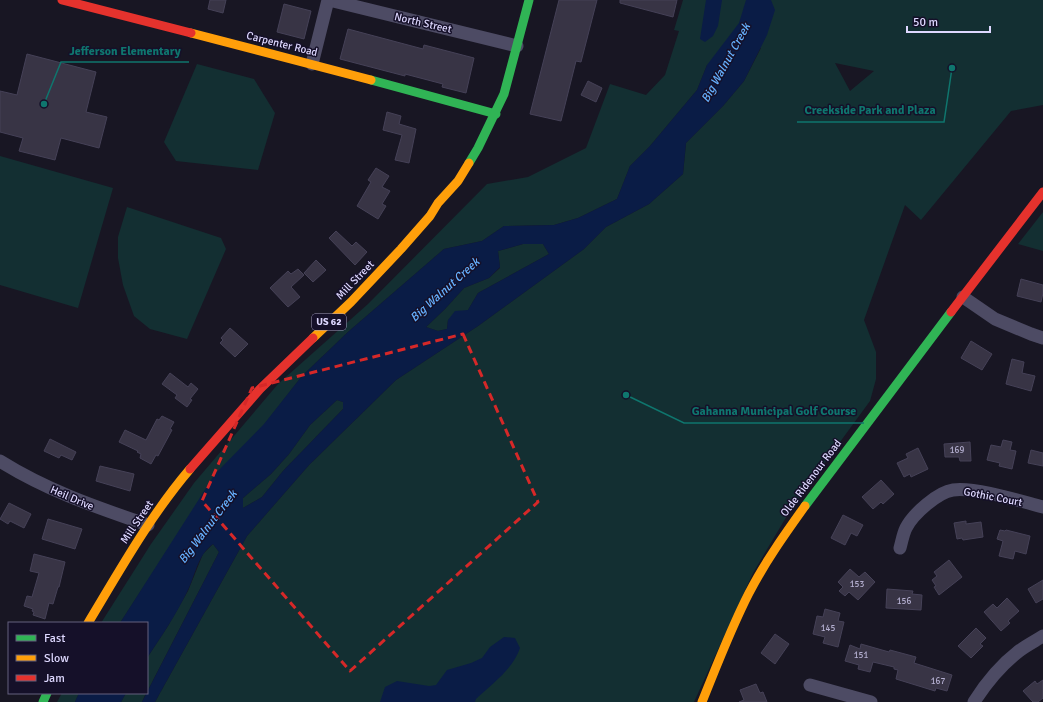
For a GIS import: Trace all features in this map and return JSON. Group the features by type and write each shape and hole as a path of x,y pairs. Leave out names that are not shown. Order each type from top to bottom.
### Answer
{"main road":[{"name":"Carpenter Road","path":"62,0 312,64 496,114"},
{"name":"Mill Street","path":"89,622 148,525 188,472 255,394 351,302 430,216 438,203 458,181 496,114 504,94 529,0"},
{"name":"Olde Ridenour Road","path":"702,702 733,626 750,592 780,540 834,466 1043,192"}],"street":[{"path":"312,64 328,0"},
{"name":"North Street","path":"328,0 517,46"},
{"path":"963,296 995,319 1043,338"},
{"name":"Heil Drive","path":"0,462 57,492 89,505 148,525"},
{"name":"Gothic Court","path":"900,548 906,527 920,510 935,498 952,490 971,490 1043,507"},
{"path":"974,702 996,673 1015,655 1043,636"},
{"path":"810,685 871,702"}],"highlighted area":[{"path":"463,334 538,502 350,671 202,501 252,388"}],"green space":[{"path":"683,0 1043,0 1043,105 1011,111 921,220 905,205 864,320 876,352 876,379 870,401 791,509 753,573 694,702 155,702 247,536 309,465 396,380 478,326 584,249 606,227 649,204 683,174 686,143 723,106 744,81 761,48 707,65 697,90 650,146 630,166 617,199 578,218 554,225 504,226 482,241 444,249 348,332 302,376 170,546 121,622 102,622 151,544 194,483 278,384 368,304 487,184 528,177 586,148 610,84 646,95 665,75 679,31 674,30","holes":["835,63 874,71 850,91"]},
{"path":"197,64 254,79 275,113 258,170 176,161 164,142"},
{"path":"0,156 113,188 78,308 0,285"},
{"path":"127,207 221,238 226,249 187,339 150,329 134,316 123,285 118,258 118,237"},
{"path":"1043,212 1043,251 1018,244"},
{"path":"523,244 543,244 549,254 478,293 468,310 448,320 447,329 438,331 426,327 464,288 489,278 500,268 498,251"},
{"path":"337,400 343,402 343,409 283,471 262,497 243,508 243,498 271,474 289,454 310,425"},
{"path":"213,544 219,552 148,690 148,656 188,591 203,554"},
{"path":"61,694 79,694 75,702 57,702"},
{"path":"125,694 146,694 142,702 121,702"}],"water":[{"path":"706,0 722,0 718,26 713,36 705,42 700,39"},
{"name":"Big Walnut Creek","path":"746,0 771,0 775,10 767,35 744,81 723,106 686,143 683,174 649,204 606,227 584,249 478,326 396,380 309,465 247,536 155,702 142,702 146,694 148,694 148,690 219,552 213,544 203,554 183,601 148,656 148,622 121,622 215,474 264,424 302,376 348,332 444,249 482,241 504,226 554,225 578,218 617,199 630,166 650,146 697,90 707,65 739,23","holes":["523,244 543,244 549,254 478,293 468,310 455,311 448,320 447,329 438,331 426,327 464,288 489,278 500,267 498,251","337,400 343,402 343,409 283,471 262,497 243,508 243,498 271,474 289,454 310,425"]},
{"path":"504,637 515,638 520,648 517,656 507,669 476,699 475,702 380,702 385,687 397,681 429,686 436,685 447,670 482,658 490,647"},
{"path":"79,694 125,694 121,702 75,702"}],"building":[{"path":"210,0 226,0 223,13 208,9"},
{"path":"559,0 597,0 581,62 576,61 561,121 530,114"},
{"path":"620,0 677,0 673,17 620,3"},
{"path":"284,4 311,11 304,39 277,32"},
{"path":"348,29 423,49 424,45 474,58 466,93 442,87 443,84 340,59"},
{"path":"27,54 96,72 86,112 107,117 99,148 61,138 55,160 19,151 23,138 0,132 0,91 17,95"},
{"path":"588,81 602,88 596,102 581,95"},
{"path":"387,112 401,116 399,124 416,129 409,163 395,160 402,135 383,130"},
{"path":"376,168 389,176 382,187 390,191 382,204 386,206 378,219 357,206 371,182 368,180"},
{"path":"336,231 352,246 356,242 367,252 355,265 329,238"},
{"path":"316,260 326,270 313,282 304,273"},
{"path":"298,269 304,275 291,287 300,297 288,307 270,288 288,271 291,274"},
{"path":"1021,279 1043,285 1041,302 1017,296"},
{"path":"230,328 248,344 235,357 220,343 223,340 221,338"},
{"path":"971,341 992,354 982,370 961,358"},
{"path":"1012,359 1024,362 1022,373 1035,376 1031,391 1006,384"},
{"path":"170,373 188,387 191,383 198,389 190,399 192,400 187,407 175,398 177,395 162,384"},
{"path":"162,416 174,422 170,429 172,430 158,456 156,455 151,464 140,458 141,454 137,452 138,451 119,442 125,430 146,440 157,419 159,420"},
{"path":"50,439 76,452 72,460 61,455 59,458 44,451"},
{"path":"1003,440 1012,442 1010,450 1016,451 1012,469 999,466 1000,463 987,460 991,445 1001,447"},
{"path":"970,442 971,461 960,461 959,457 945,457 944,444"},
{"path":"918,448 928,469 911,477 910,474 904,477 897,463 908,458 906,454"},
{"path":"1031,450 1043,453 1043,466 1028,463"},
{"path":"100,466 134,474 130,491 96,481"},
{"path":"881,480 894,494 883,504 881,502 873,509 862,497"},
{"path":"9,503 31,514 24,528 10,521 8,524 0,519"},
{"path":"843,515 863,525 857,536 851,533 845,545 831,538"},
{"path":"48,519 82,529 75,549 42,539"},
{"path":"966,521 966,524 981,522 983,537 963,540 962,538 957,539 954,523"},
{"path":"1000,530 1030,536 1026,554 1015,551 1013,559 999,556 1003,541 997,539"},
{"path":"34,554 65,562 59,587 53,604 49,603 45,619 33,615 33,609 24,606 27,596 32,597 39,573 30,571"},
{"path":"949,560 962,577 939,595 932,580 937,576 934,572"},
{"path":"850,569 859,577 865,572 875,582 858,600 849,592 845,596 839,591 843,587 838,582"},
{"path":"1043,580 1043,599 1036,603 1028,589"},
{"path":"887,589 913,591 912,594 922,595 921,610 886,608"},
{"path":"1007,598 1019,611 1008,621 1010,623 1001,631 984,612 993,604 997,608"},
{"path":"825,609 840,613 838,621 844,622 838,647 823,643 825,637 813,634 817,616 823,617"},
{"path":"976,628 986,638 980,644 983,646 971,658 958,646"},
{"path":"775,634 789,644 775,664 761,653"},
{"path":"861,644 889,652 890,650 916,657 914,663 952,675 947,691 936,688 935,691 896,679 898,670 894,669 894,667 873,662 870,672 858,669 859,665 845,661 850,645 860,649"},
{"path":"1043,680 1043,698 1038,702 1033,702 1023,691 1035,681 1037,684"},
{"path":"756,684 760,693 763,692 767,702 739,702 744,700 740,690"}],"traffic: fast":[{"path":"469,163 478,148 504,94 529,0"},
{"path":"371,80 496,114"},
{"path":"805,506 951,312"},
{"path":"43,702 47,694"}],"traffic: slow":[{"path":"191,33 371,80"},
{"path":"313,338 351,302 401,249 458,181 469,163"},
{"path":"89,622 149,524 175,487 190,469"},
{"path":"702,702 742,606 768,559 805,506"}],"traffic: jam":[{"path":"62,0 191,33"},
{"path":"951,312 1043,192"},
{"path":"190,469 260,389 313,338"}],"place":[{"name":"Creekside Park and Plaza","path":"952,68"},
{"name":"Jefferson Elementary","path":"44,104"},
{"name":"Gahanna Municipal Golf Course","path":"626,395"}]}
